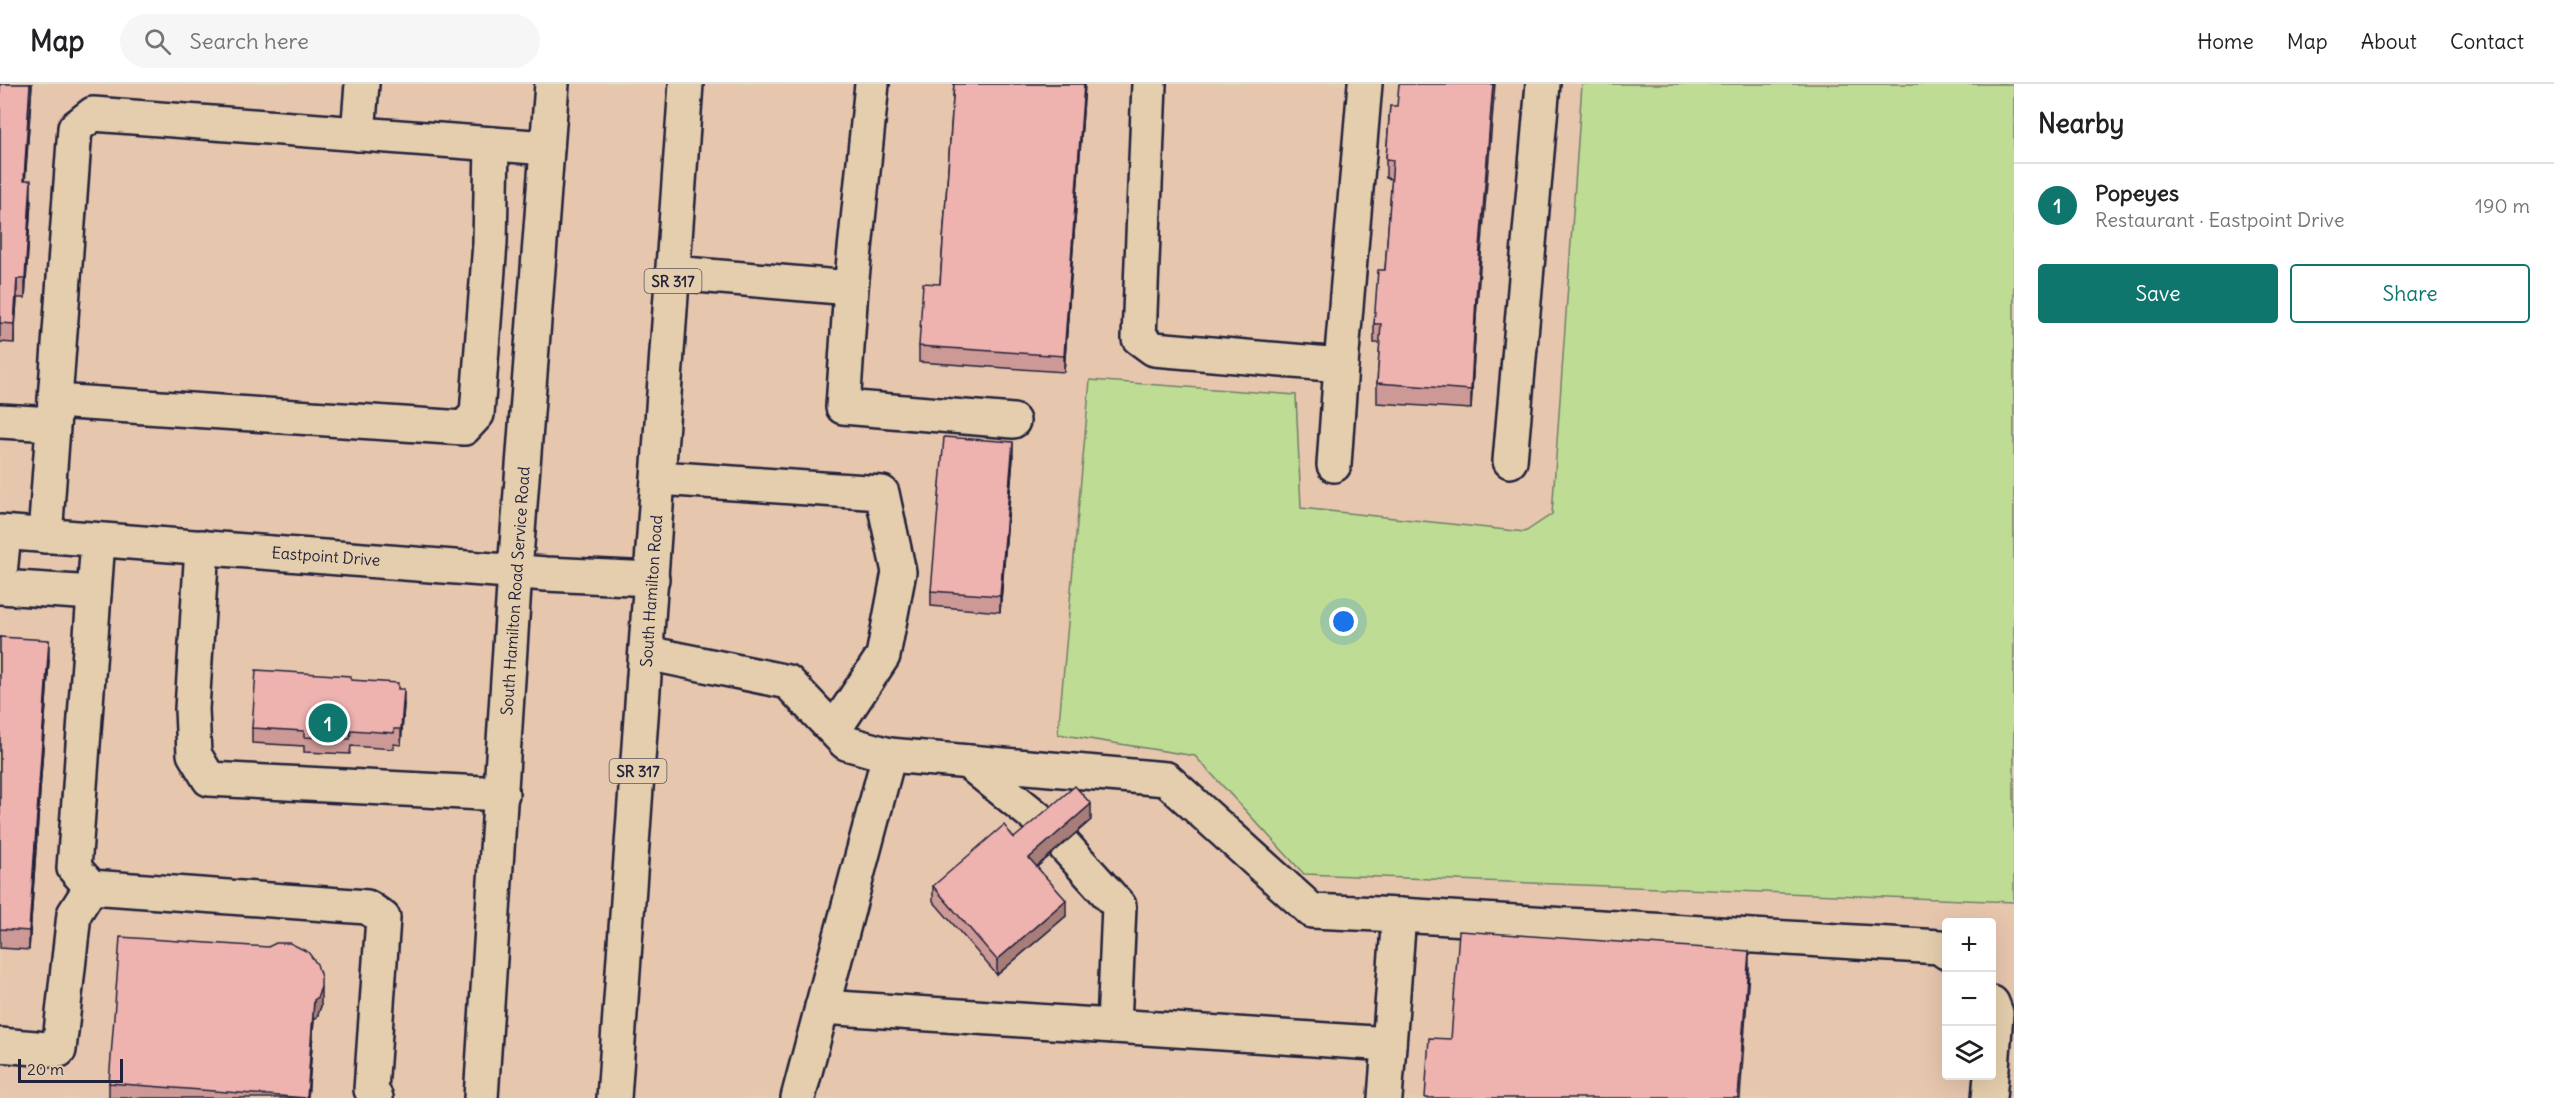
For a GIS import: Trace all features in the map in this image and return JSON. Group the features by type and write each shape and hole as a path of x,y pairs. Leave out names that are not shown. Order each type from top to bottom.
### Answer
{"main road":[{"path":"358,134 362,84"},
{"name":"South Hamilton Road Service Road","path":"481,1098 515,571 552,84"},
{"name":"South Hamilton Road","path":"614,1098 686,84"},
{"path":"872,84 851,288 843,407 1013,421"},
{"path":"1149,84 1139,338 1154,349 1341,364"},
{"path":"1334,465 1365,84"},
{"path":"1510,461 1543,84"},
{"path":"45,536 75,128 93,114 547,148"},
{"path":"0,421 54,413 464,428 477,414 489,254 492,144"},
{"path":"673,273 851,288"},
{"path":"659,478 882,493 898,572 883,656 834,730"},
{"path":"0,574 2,532"},
{"name":"Eastpoint Drive","path":"2,532 515,571 652,579"},
{"path":"98,540 74,868 91,887 367,907 383,918 371,1090 376,1098"},
{"path":"202,547 192,709 194,754 209,778 502,794"},
{"path":"0,587 94,593"},
{"path":"646,653 788,682 846,743 889,754 1166,778 1312,911 1942,948"},
{"path":"798,1098 889,754"},
{"path":"968,762 1055,834 1119,906 1114,1026"},
{"path":"0,1045 59,1050 74,914 91,887"},
{"path":"1385,1098 1399,915"},
{"path":"822,1007 1389,1044"},
{"path":"1989,1098 1991,1080"}],"shaded area":[{"path":"0,84 1582,84 1552,514 1525,532 1301,508 1090,380 1058,734 1195,756 1304,874 2014,902 2014,1098 0,1098"}],"green space":[{"path":"1582,84 2014,84 2014,902 1304,874 1195,756 1058,734 1090,380 1296,395 1301,508 1525,532 1552,514"}],"building":[{"path":"0,84 30,84 24,180 31,180 25,279 17,279 14,324 0,323"},
{"path":"954,84 1084,84 1064,356 919,346 923,283 940,284"},
{"path":"1399,84 1493,84 1471,390 1377,383 1381,324 1374,324 1378,270 1385,270 1393,160 1386,159 1390,106 1397,106"},
{"path":"944,437 1013,442 1000,596 931,591"},
{"path":"0,637 49,640 29,931 0,929"},
{"path":"256,670 351,676 351,680 398,683 398,689 404,689 401,729 394,729 394,733 351,730 350,739 304,737 304,731 252,728"},
{"path":"1075,786 1091,804 1029,858 1066,900 997,960 933,886 1004,825 1014,838"},
{"path":"1459,931 1749,951 1738,1098 1425,1098 1429,1038 1451,1039"},
{"path":"120,937 268,947 276,943 290,943 308,952 317,964 321,987 314,1000 307,1098 109,1083"}],"place":[{"name":"Popeyes","path":"328,723"}]}
